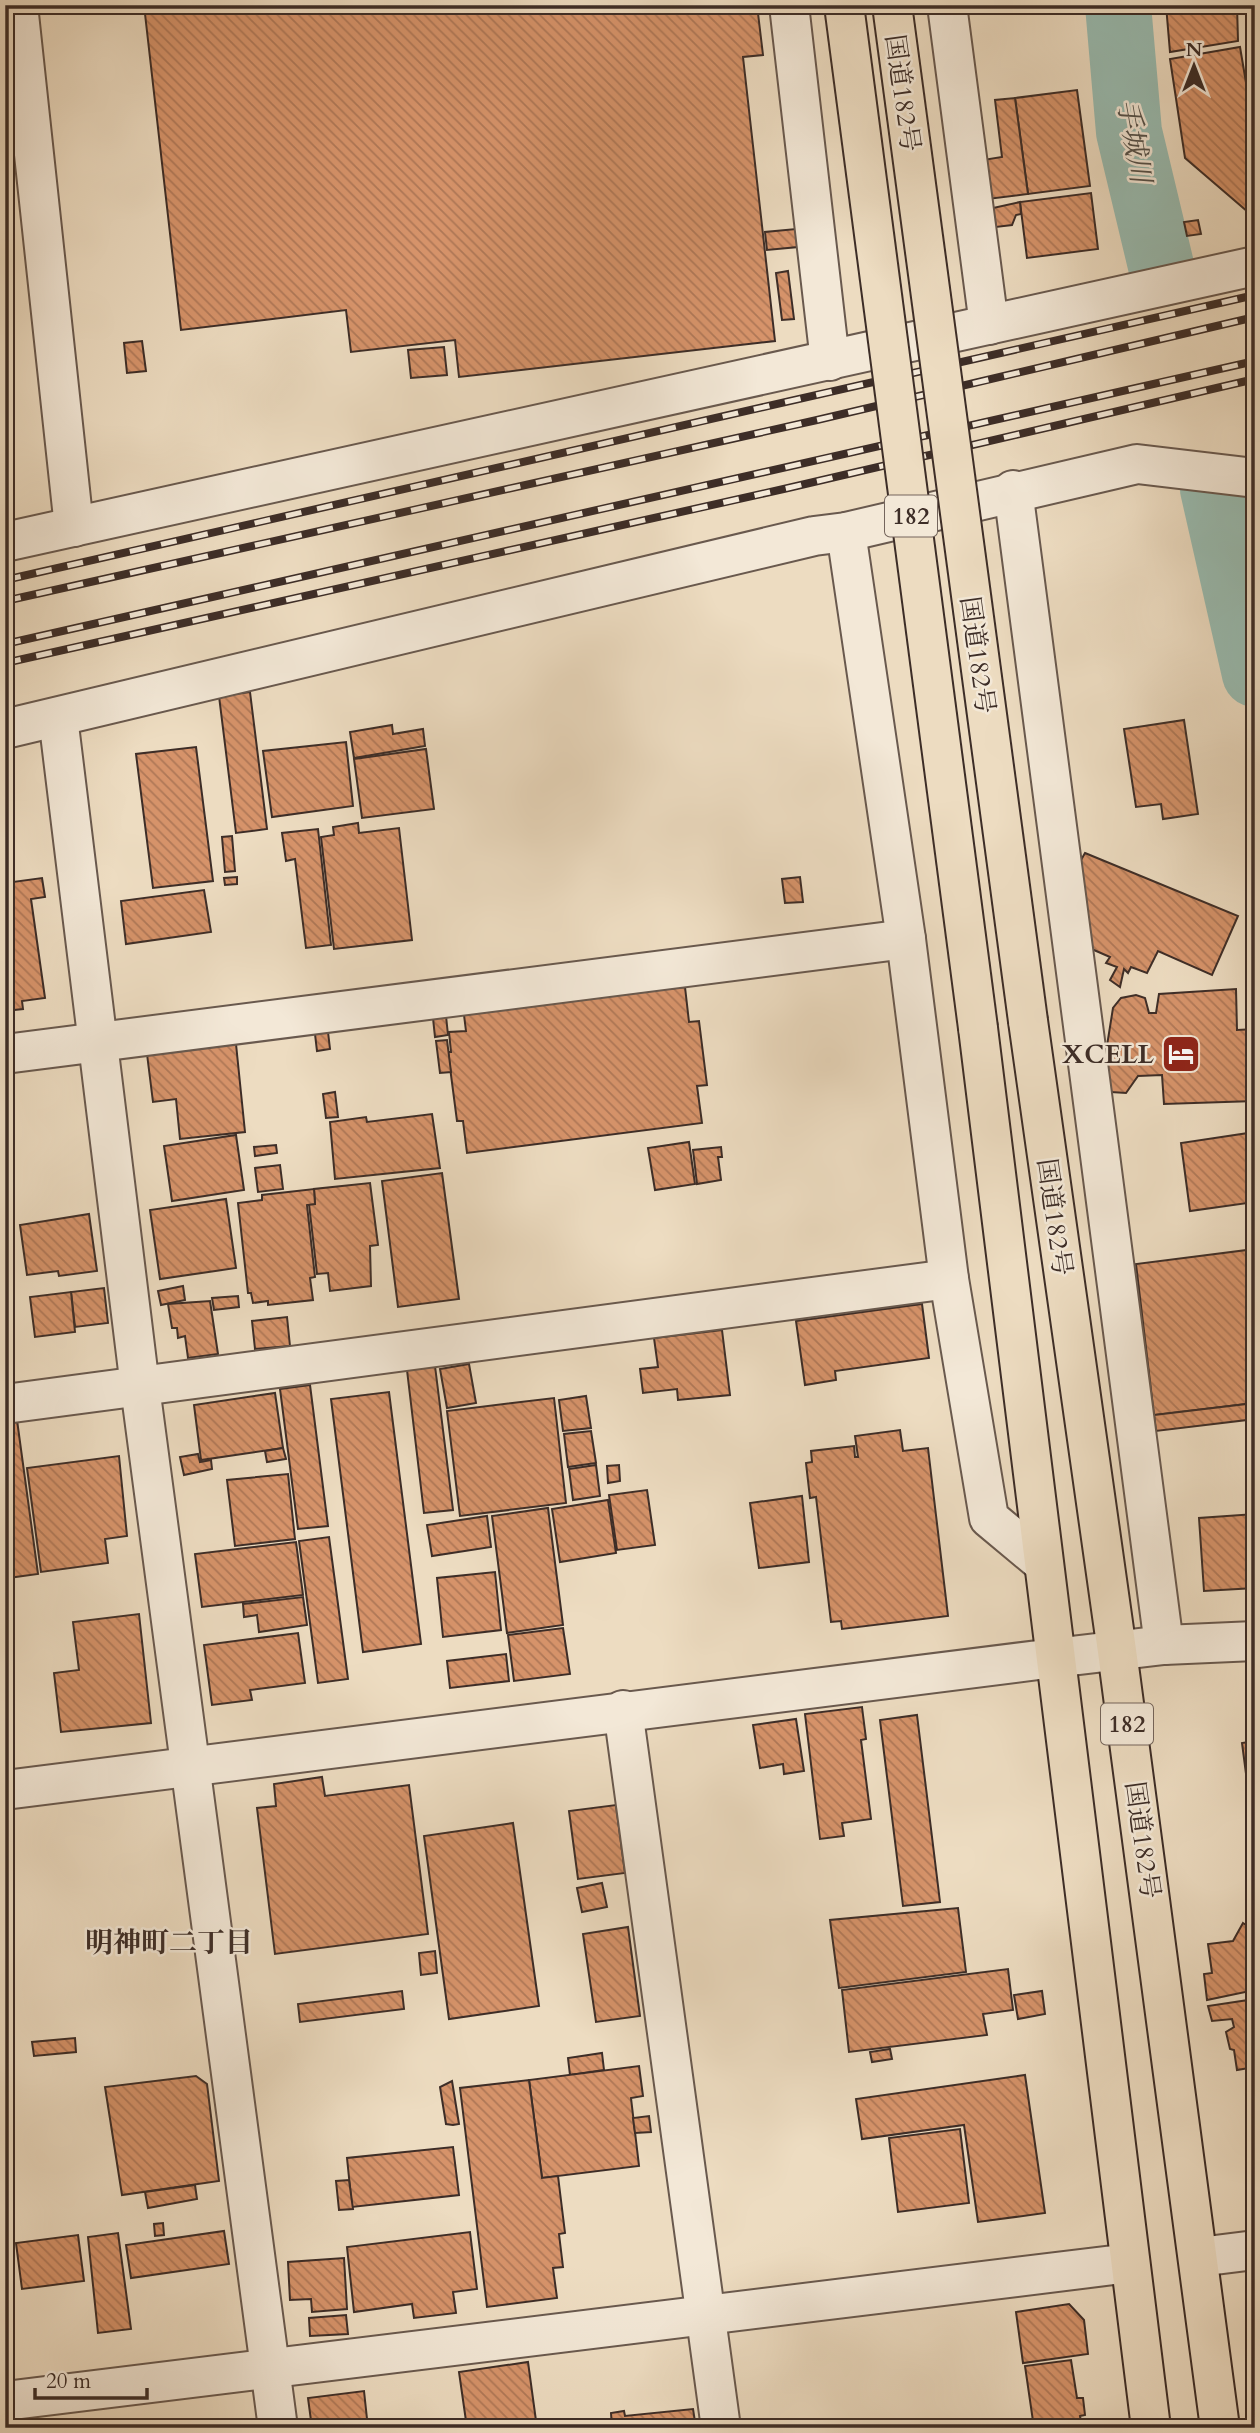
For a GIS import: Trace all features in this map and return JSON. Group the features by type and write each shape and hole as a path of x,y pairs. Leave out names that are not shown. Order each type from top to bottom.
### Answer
{"highway":[{"name":"国道182号","path":"844,5 978,1028 1151,2428"},
{"name":"国道182号","path":"892,5 1028,1021 1117,1651 1220,2428"}],"street":[{"path":"18,5 74,527"},
{"path":"789,5 830,361"},
{"path":"947,5 989,325"},
{"path":"5,542 593,410 1111,300 1255,266"},
{"path":"5,729 814,536 846,532 1013,490 1137,464 1249,478"},
{"path":"1013,490 1164,1645"},
{"path":"846,532 906,939 949,1279 989,1518 1043,1563"},
{"path":"58,717 140,1387 278,2428"},
{"path":"5,1054 906,939"},
{"path":"5,1404 949,1279"},
{"path":"5,1790 623,1710 1054,1658 1164,1645 1255,1641"},
{"path":"623,1710 721,2428"},
{"path":"1199,2257 1255,2250"},
{"path":"5,2401 1130,2263"}],"building":[{"path":"144,5 757,5 763,55 743,57 775,341 459,377 455,340 351,352 346,310 181,330"},
{"path":"1166,5 1237,5 1238,41 1170,52"},
{"path":"1240,47 1255,136 1255,218 1185,158 1170,59"},
{"path":"1077,90 1090,186 1028,194 1015,98"},
{"path":"1015,98 1028,194 988,199 983,160 1002,157 995,100"},
{"path":"1091,193 1098,249 1027,258 1020,202"},
{"path":"1020,202 1021,214 1016,215 1012,225 996,227 993,208"},
{"path":"1198,220 1201,234 1187,236 1184,222"},
{"path":"796,229 798,247 767,250 765,232"},
{"path":"788,271 794,319 782,320 776,273"},
{"path":"142,341 146,371 127,373 124,343"},
{"path":"444,347 447,375 411,378 408,350"},
{"path":"250,692 267,829 236,833 219,696"},
{"path":"1184,720 1198,814 1163,819 1161,804 1136,807 1124,729"},
{"path":"392,725 393,734 423,729 425,746 354,758 350,732"},
{"path":"346,742 353,806 272,817 263,751"},
{"path":"196,747 213,881 153,888 136,754"},
{"path":"426,749 434,809 362,818 354,759"},
{"path":"358,823 359,833 399,828 412,940 334,949 321,837 334,835 333,827"},
{"path":"318,829 331,945 306,948 295,859 286,861 282,833"},
{"path":"232,836 235,871 225,872 222,837"},
{"path":"1085,853 1238,916 1212,975 1158,951 1147,973 1131,967 1128,973 1124,969 1120,987 1110,980 1117,967 1106,963 1110,957 1087,947 1076,869"},
{"path":"237,877 237,884 225,885 224,878"},
{"path":"800,877 803,902 785,903 782,879"},
{"path":"42,878 45,897 31,899 45,998 22,1001 23,1009 5,1011 5,883"},
{"path":"204,890 211,932 126,944 121,901"},
{"path":"668,987 685,987 689,1022 699,1021 707,1085 697,1086 702,1123 467,1153 463,1121 457,1121 448,1052 451,1052 449,1032 466,1031 464,1015"},
{"path":"1236,989 1237,1030 1255,1029 1255,1101 1164,1104 1162,1075 1138,1076 1126,1093 1111,1092 1102,1077 1113,1008 1121,998 1136,995 1145,998 1149,1013 1156,1013 1159,994"},
{"path":"446,1016 448,1035 435,1037 433,1018"},
{"path":"328,1032 330,1049 317,1051 315,1034"},
{"path":"447,1040 451,1072 440,1073 436,1041"},
{"path":"236,1044 245,1132 180,1139 176,1099 153,1102 147,1054"},
{"path":"335,1092 338,1117 326,1118 323,1094"},
{"path":"432,1114 440,1168 335,1179 330,1122 366,1117 367,1122"},
{"path":"1255,1132 1255,1202 1190,1211 1181,1143"},
{"path":"236,1135 244,1190 172,1201 164,1146"},
{"path":"689,1142 695,1184 655,1190 648,1148"},
{"path":"276,1145 277,1153 255,1156 254,1147"},
{"path":"721,1147 722,1157 718,1157 721,1180 697,1184 693,1150"},
{"path":"280,1165 283,1189 258,1192 255,1168"},
{"path":"442,1173 459,1299 398,1307 382,1181"},
{"path":"370,1183 378,1245 370,1246 371,1286 330,1291 328,1273 317,1274 309,1204 315,1204 314,1189"},
{"path":"314,1189 315,1204 307,1205 315,1277 310,1278 313,1300 268,1305 268,1301 253,1303 251,1293 248,1293 238,1203 262,1200 262,1195"},
{"path":"226,1199 236,1268 160,1279 150,1210"},
{"path":"89,1214 97,1271 59,1276 58,1271 27,1275 20,1225"},
{"path":"1255,1249 1255,1403 1154,1415 1136,1264"},
{"path":"183,1286 185,1300 161,1305 158,1291"},
{"path":"104,1288 108,1323 75,1327 71,1292"},
{"path":"71,1292 75,1332 35,1337 30,1297"},
{"path":"238,1296 239,1307 214,1310 212,1298"},
{"path":"210,1301 218,1354 188,1358 185,1336 178,1338 177,1328 172,1328 168,1304"},
{"path":"922,1304 929,1358 835,1371 836,1380 805,1385 796,1321"},
{"path":"287,1317 290,1346 255,1349 252,1321"},
{"path":"722,1330 730,1395 678,1400 677,1389 643,1393 640,1369 658,1367 654,1338"},
{"path":"469,1364 476,1403 447,1408 440,1369"},
{"path":"435,1366 453,1510 424,1513 407,1370"},
{"path":"310,1385 328,1526 298,1529 280,1389"},
{"path":"389,1392 421,1644 363,1652 331,1399"},
{"path":"275,1393 283,1448 201,1460 194,1405"},
{"path":"586,1396 591,1428 563,1431 559,1400"},
{"path":"554,1398 566,1503 460,1516 447,1411"},
{"path":"1255,1403 1255,1419 1156,1431 1154,1415"},
{"path":"17,1420 38,1574 8,1578 5,1422"},
{"path":"900,1430 903,1451 928,1448 948,1616 842,1629 841,1621 831,1622 816,1497 810,1498 806,1463 812,1462 811,1451 854,1446 855,1457 858,1457 855,1436"},
{"path":"591,1431 596,1463 568,1467 564,1434"},
{"path":"283,1448 286,1459 267,1462 265,1451"},
{"path":"198,1454 200,1462 211,1460 212,1469 184,1475 180,1457"},
{"path":"119,1456 127,1536 105,1539 108,1563 41,1572 27,1468"},
{"path":"596,1465 600,1496 573,1500 569,1469"},
{"path":"619,1465 620,1481 608,1483 607,1466"},
{"path":"288,1474 295,1539 235,1546 227,1480"},
{"path":"647,1490 655,1545 617,1550 609,1495"},
{"path":"802,1496 809,1562 759,1568 750,1503"},
{"path":"608,1500 616,1553 560,1562 552,1509"},
{"path":"548,1508 563,1625 507,1633 492,1516"},
{"path":"1255,1514 1255,1588 1204,1591 1199,1518"},
{"path":"487,1516 491,1547 432,1556 427,1525"},
{"path":"329,1537 348,1679 318,1683 299,1541"},
{"path":"296,1542 303,1595 202,1607 195,1554"},
{"path":"495,1572 501,1630 443,1637 437,1578"},
{"path":"303,1597 307,1625 259,1632 257,1615 244,1617 243,1604"},
{"path":"139,1614 151,1723 61,1732 54,1673 79,1670 73,1622"},
{"path":"563,1628 570,1674 514,1681 508,1635"},
{"path":"298,1633 305,1683 250,1690 252,1700 212,1705 204,1645"},
{"path":"506,1654 509,1681 450,1688 447,1661"},
{"path":"862,1707 866,1739 861,1740 871,1819 842,1823 844,1836 820,1839 805,1714"},
{"path":"917,1715 940,1902 903,1906 880,1720"},
{"path":"796,1719 804,1771 784,1774 783,1764 760,1768 753,1725"},
{"path":"1255,1741 1255,1843 1242,1743"},
{"path":"322,1777 325,1796 409,1785 428,1934 275,1954 257,1808 276,1806 274,1784"},
{"path":"616,1805 625,1873 578,1879 569,1811"},
{"path":"513,1823 539,2006 449,2019 424,1836"},
{"path":"602,1883 607,1907 582,1912 577,1888"},
{"path":"958,1908 966,1972 839,1988 830,1920"},
{"path":"1243,1923 1255,1931 1255,1990 1207,2000 1204,1974 1212,1973 1208,1944 1233,1941"},
{"path":"628,1927 640,2016 596,2022 583,1934"},
{"path":"435,1951 437,1973 421,1975 419,1953"},
{"path":"1008,1969 1013,2010 983,2014 987,2035 849,2052 842,1990"},
{"path":"402,1991 404,2009 300,2022 298,2004"},
{"path":"1042,1991 1045,2014 1018,2019 1014,1995"},
{"path":"1255,1999 1255,2067 1237,2070 1234,2050 1230,2049 1226,2032 1234,2027 1232,2019 1212,2021 1208,2006"},
{"path":"75,2038 76,2052 34,2056 32,2042"},
{"path":"890,2049 892,2059 872,2062 870,2052"},
{"path":"602,2053 604,2070 570,2075 568,2058"},
{"path":"639,2066 643,2096 631,2098 639,2166 542,2178 529,2080"},
{"path":"1025,2075 1045,2213 978,2222 964,2125 862,2139 856,2099"},
{"path":"196,2076 207,2084 219,2181 122,2195 105,2087"},
{"path":"529,2080 542,2178 558,2176 565,2233 559,2234 563,2267 553,2268 557,2298 487,2307 460,2088"},
{"path":"452,2081 459,2124 453,2125 446,2124 440,2087"},
{"path":"649,2116 651,2132 635,2133 633,2118"},
{"path":"960,2129 969,2203 898,2212 889,2138"},
{"path":"453,2147 459,2195 352,2207 347,2158"},
{"path":"349,2180 353,2209 339,2210 336,2181"},
{"path":"195,2185 197,2199 148,2208 145,2192"},
{"path":"163,2223 164,2235 155,2236 154,2224"},
{"path":"224,2231 229,2264 131,2278 126,2245"},
{"path":"470,2232 477,2289 453,2292 456,2313 414,2318 412,2304 354,2312 347,2247"},
{"path":"118,2233 131,2329 98,2333 88,2237"},
{"path":"78,2235 84,2281 22,2289 16,2243"},
{"path":"344,2258 347,2309 312,2312 311,2299 290,2300 288,2262"},
{"path":"1255,2298 1255,2351 1248,2299"},
{"path":"1069,2304 1084,2320 1088,2354 1023,2363 1016,2312"},
{"path":"346,2315 348,2334 310,2336 309,2318"},
{"path":"1071,2360 1077,2398 1083,2398 1085,2415 1080,2416 1082,2428 1034,2428 1025,2366"},
{"path":"528,2362 537,2428 467,2428 459,2372"},
{"path":"364,2391 368,2428 312,2428 308,2398"},
{"path":"693,2409 696,2428 612,2428 611,2413 624,2411 625,2416"}],"waterway":[{"name":"手城川","path":"1118,5 1129,132 1163,274"},
{"name":"手城川","path":"1213,489 1255,674"}],"railway":[{"path":"5,580 1255,295"},
{"path":"5,601 817,420 1255,317"},
{"path":"5,644 1255,361"},
{"path":"5,663 788,488 1255,379"}],"place":[{"name":"XCELL","path":"1181,1054"}],"district":[{"name":"明神町二丁目","path":"169,1942"}]}
